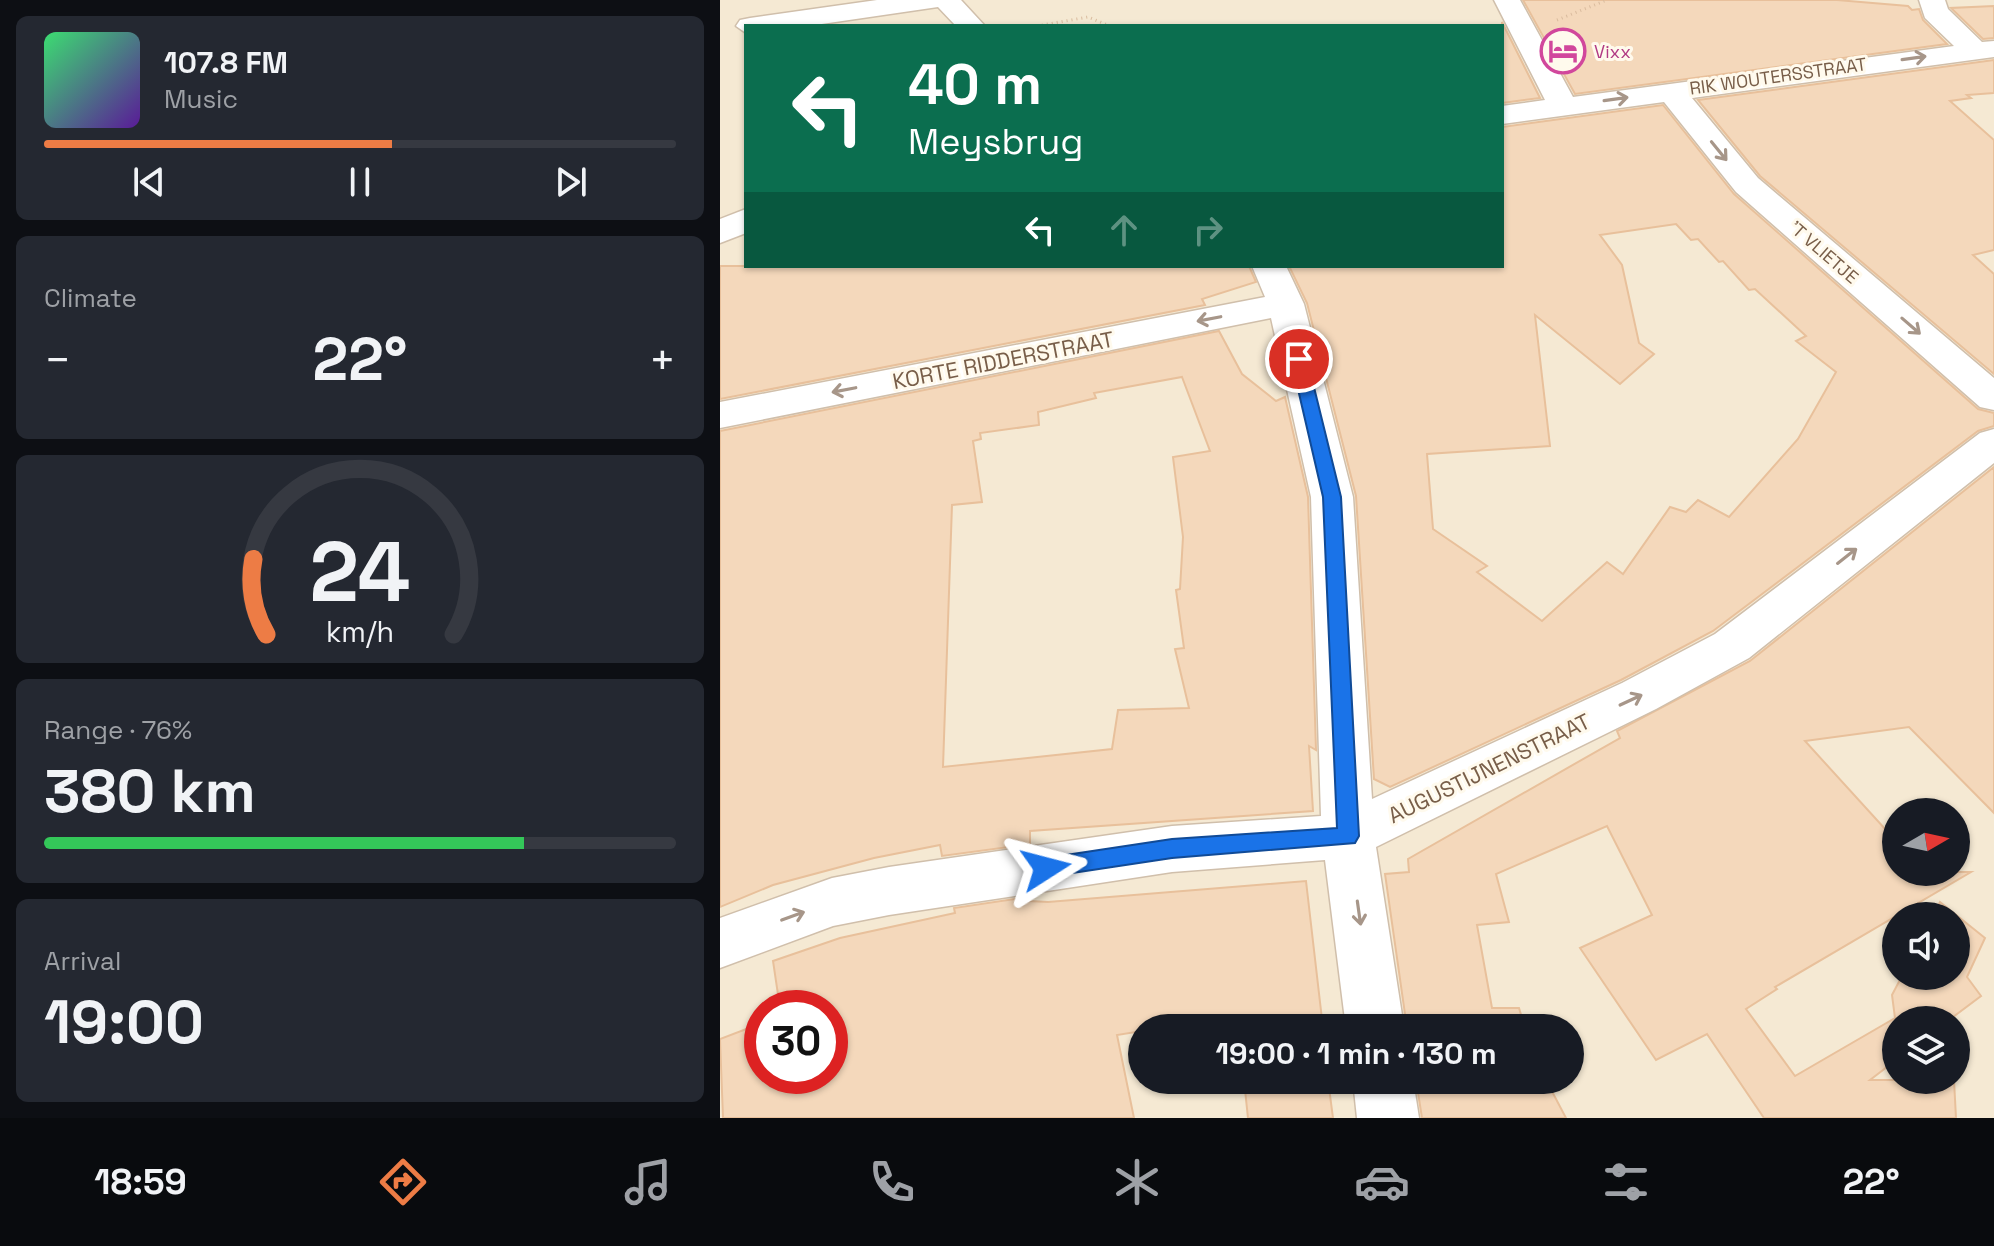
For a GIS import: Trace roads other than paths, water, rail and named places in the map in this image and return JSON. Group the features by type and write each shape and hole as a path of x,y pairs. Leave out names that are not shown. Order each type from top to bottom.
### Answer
{"street":[{"path":"762,24 935,0"},
{"path":"946,0 969,24"},
{"path":"1932,0 1935,12 1984,50"},
{"path":"1514,12 1563,106"},
{"path":"720,30 744,27"},
{"name":"RIK WOUTERSSTRAAT","path":"1504,115 1984,50"},
{"name":"'T VLIETJE","path":"1670,91 1747,185 1994,398"},
{"path":"720,233 744,220"},
{"path":"1278,285 1332,497 1348,836 1373,1014"},
{"name":"KORTE RIDDERSTRAAT","path":"720,415 1278,285"},
{"name":"AUGUSTIJNENSTRAAT","path":"720,943 832,902 889,891 1172,849 1348,836 1639,696 1732,646 1994,442"},
{"path":"1385,1094 1388,1118"}],"place":[{"name":"Vixx","path":"1563,51"}]}
